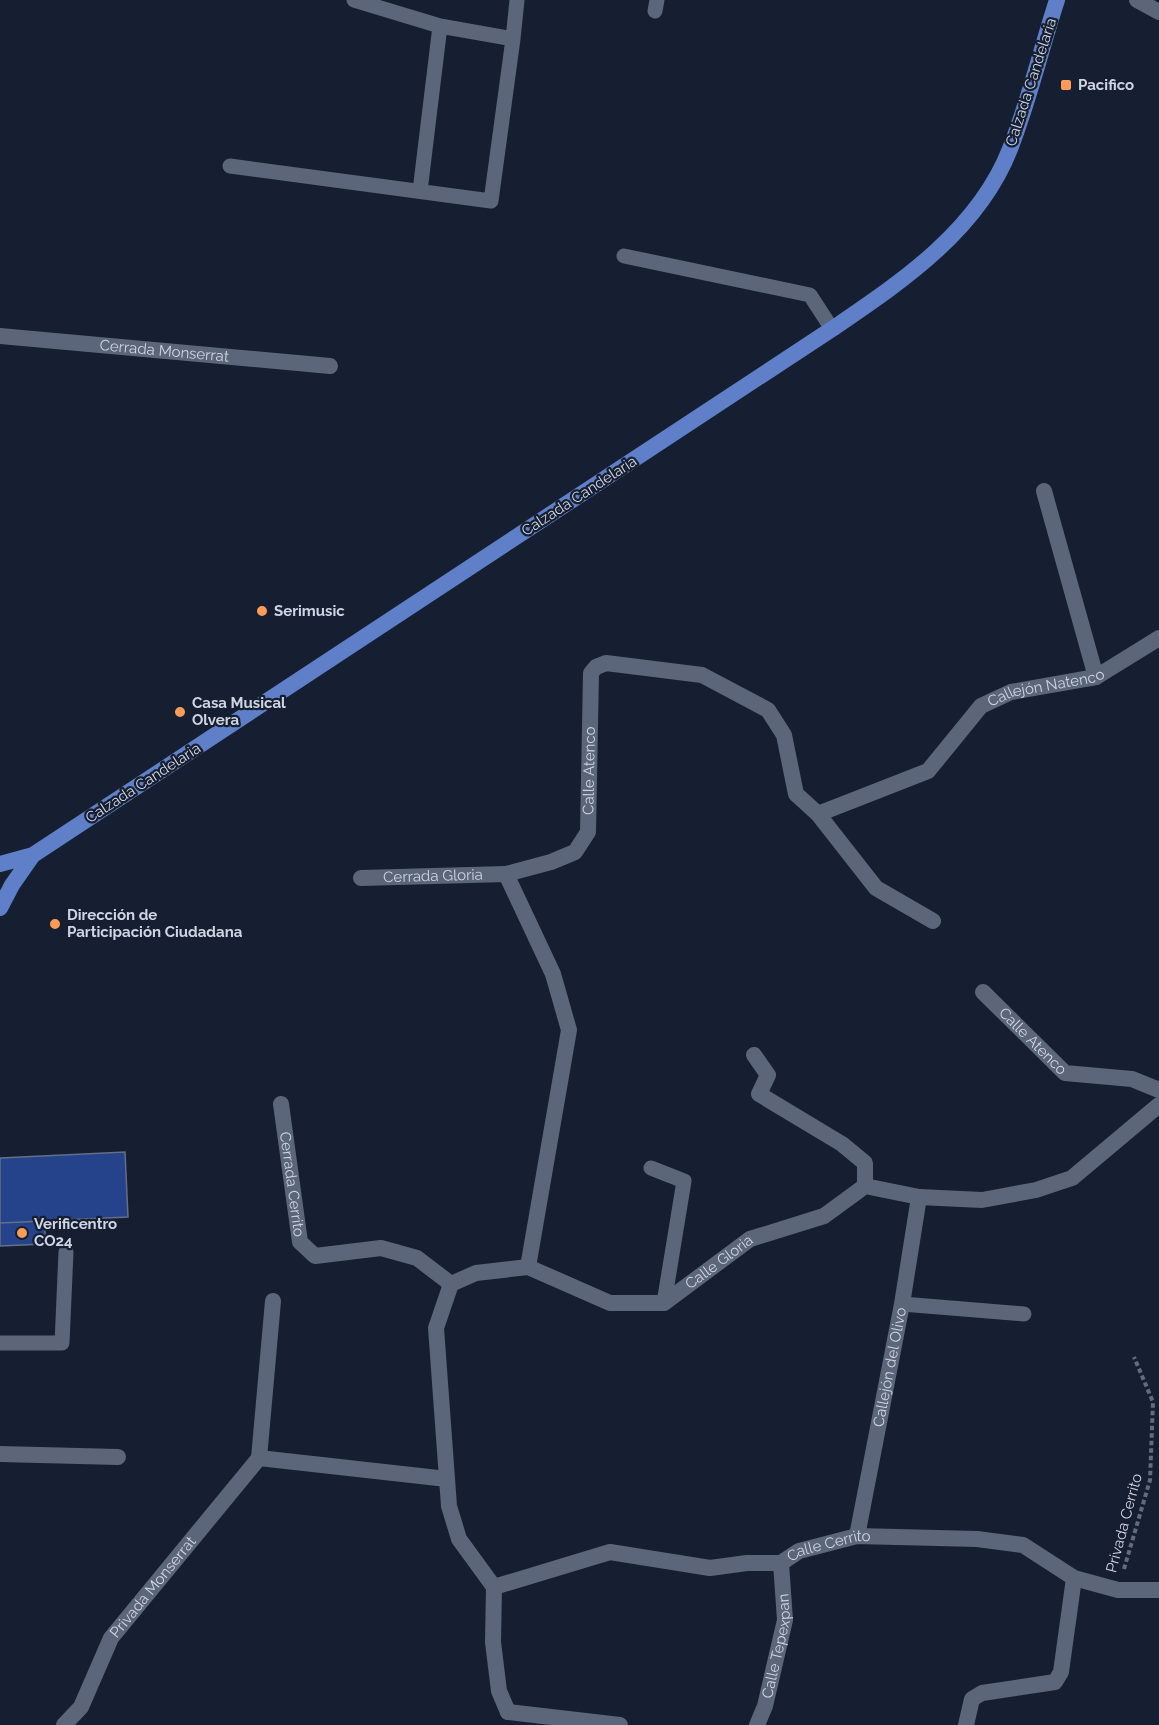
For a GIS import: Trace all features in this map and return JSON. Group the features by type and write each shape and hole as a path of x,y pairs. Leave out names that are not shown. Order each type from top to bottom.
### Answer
{"main road":[{"name":"Calzada Candelaria","path":"0,908 12,885 33,855 832,329 896,285 932,256 963,224 987,192 1010,150 1057,0"},
{"path":"0,864 33,855"}],"street":[{"path":"1137,0 1159,12"},
{"name":"Cerrada Monserrat","path":"0,336 330,366"},
{"path":"1044,491 1096,678"},
{"name":"Callejón Natenco","path":"818,814 928,771 981,706 1011,692 1096,678 1159,638"},
{"name":"Calle Atenco","path":"506,874 551,862 575,852 588,832 591,673 596,667 606,663 702,675 768,710 784,735 796,794 818,814 876,888 933,921"},
{"path":"506,874 553,974 569,1030 528,1267"},
{"name":"Cerrada Gloria","path":"361,878 506,874"},
{"name":"Calle Atenco","path":"983,992 1065,1073 1132,1079 1159,1090"},
{"path":"754,1055 768,1075 759,1094 842,1144 865,1163 865,1186 919,1197 982,1200 1036,1190 1072,1178 1159,1105"},
{"name":"Cerrada Cerrito","path":"281,1104 300,1242 315,1256 381,1248 417,1258 451,1284"},
{"name":"Calle Gloria","path":"664,1303 750,1239 824,1216 865,1186"},
{"name":"Callejón del Olivo","path":"857,1536 903,1304 919,1197"},
{"path":"620,1725 505,1719 499,1690 494,1642 494,1587 459,1539 449,1506 436,1328 451,1284 476,1273 501,1268 528,1267 610,1303 664,1303"},
{"path":"273,1301 259,1458 447,1479"},
{"path":"0,1454 118,1457"},
{"name":"Privada Monserrat","path":"64,1725 81,1707 111,1638 259,1458"},
{"name":"Calle Cerrito","path":"494,1587 610,1552 710,1568 747,1563 781,1563 799,1551 857,1536 977,1539 1023,1545 1074,1578 1118,1590 1159,1590"},
{"name":"Calle Tepexpan","path":"757,1725 765,1706 785,1620 781,1563"},
{"path":"966,1725 972,1699 982,1693 1055,1683 1061,1672 1074,1578"}],"lane":[{"path":"354,0 440,26 513,39"},
{"path":"230,166 491,201 517,0"},
{"path":"420,191 440,26"},
{"path":"624,256 810,295 832,329"},
{"path":"651,1168 684,1181 664,1303"},
{"path":"0,1343 62,1343 66,1252"},
{"path":"903,1304 1024,1314"}],"path":[{"name":"Privada Cerrito","path":"1118,1590 1150,1480 1153,1402 1134,1357"}],"building":[{"path":"125,1152 128,1217 0,1223 0,1158"},
{"name":"Verificentro CO24","path":"45,1221 45,1244 0,1246 0,1223"}],"place":[{"name":"Pacifico","path":"1066,85"},
{"name":"Serimusic","path":"262,611"},
{"name":"Casa Musical Olvera","path":"180,712"},
{"name":"Dirección de Participación Ciudadana","path":"55,924"},
{"name":"Verificentro CO24","path":"22,1233"}]}
